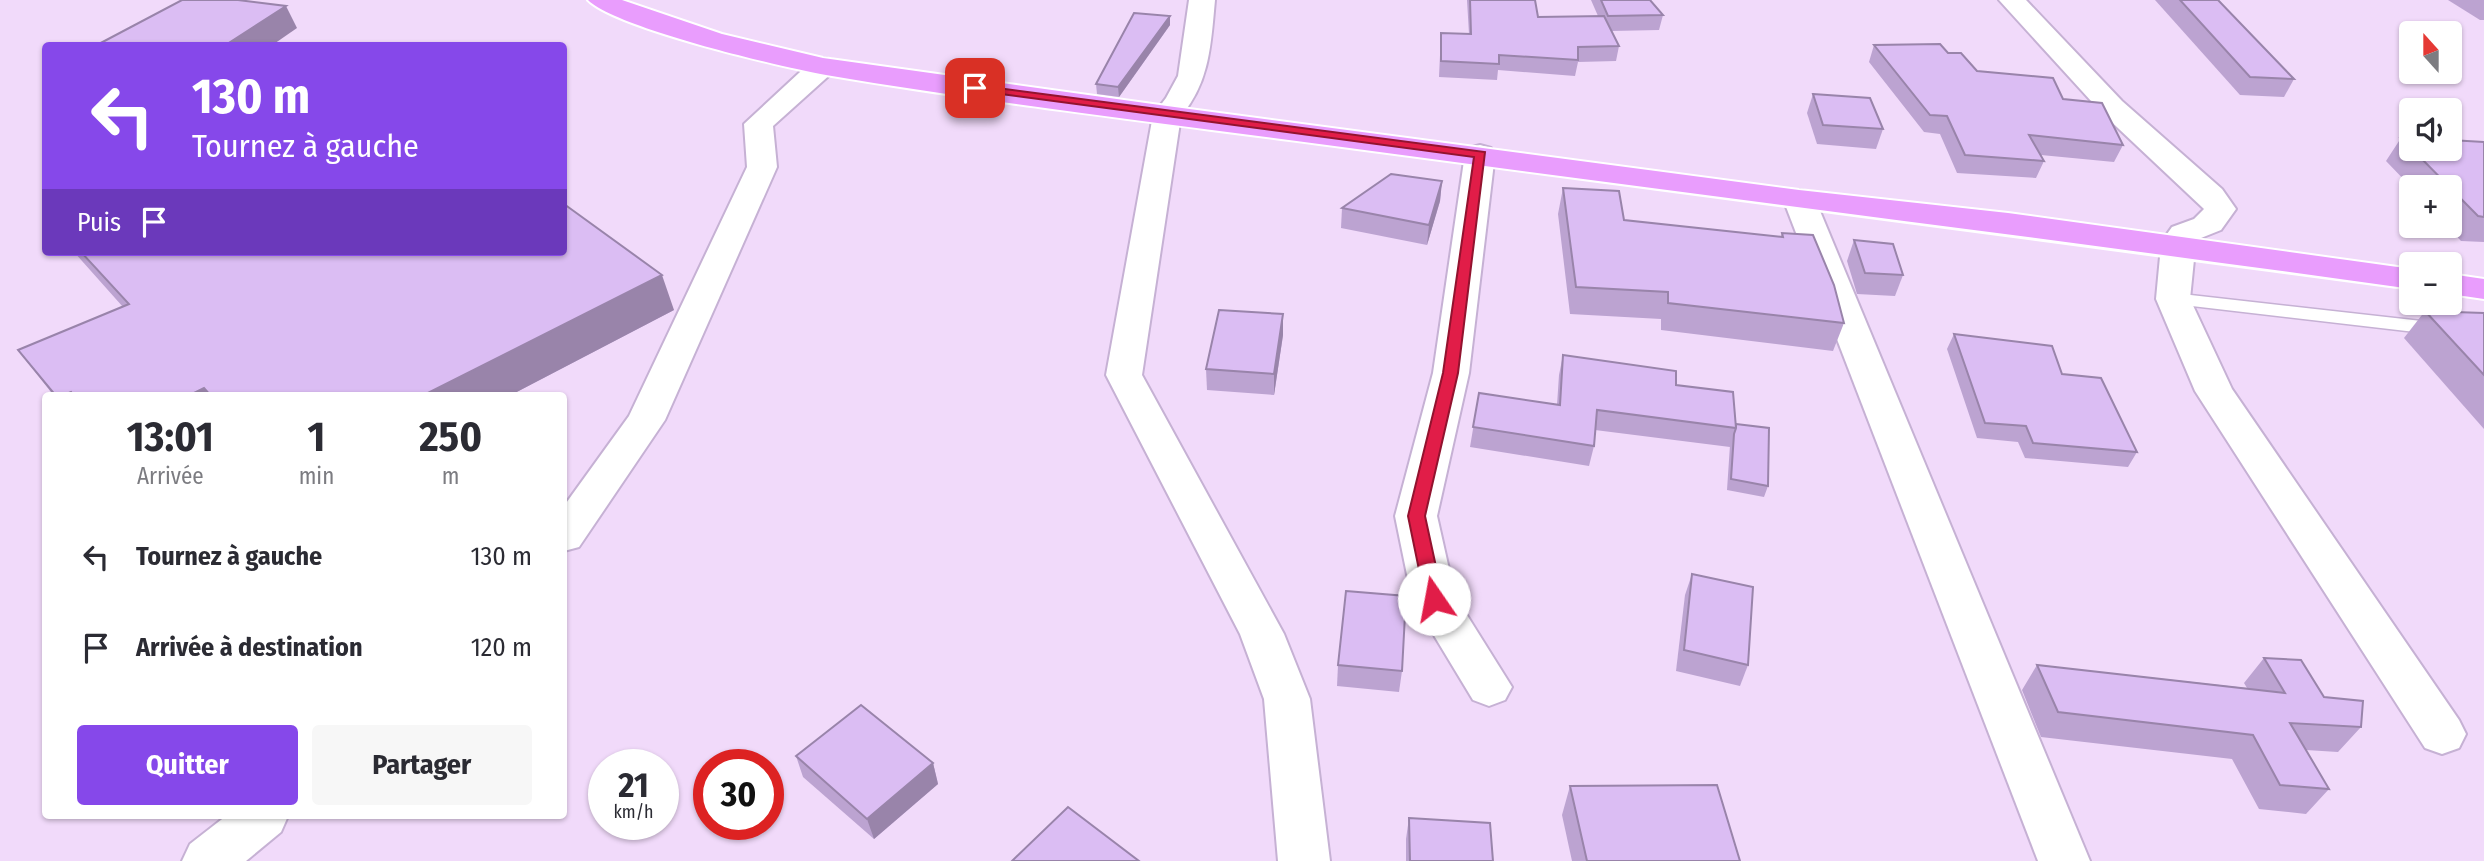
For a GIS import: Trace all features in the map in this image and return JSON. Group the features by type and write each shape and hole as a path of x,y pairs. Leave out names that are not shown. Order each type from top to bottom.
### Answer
{"main road":[{"path":"601,0 632,14 714,40 823,66 1167,115 1480,154 1799,199 2177,246 2399,277"},
{"path":"2462,286 2484,289"}],"street":[{"path":"1202,0 1195,66 1187,93 1167,115 1124,375 1262,634 1287,699 1304,861"},
{"path":"2012,0 2112,107 2211,196 2220,209 2216,219 2203,228 2183,234 2177,246 2173,299 2214,391 2442,734"},
{"path":"567,532 646,419 762,167 758,124 823,66"},
{"path":"1480,154 1451,373 1416,516 1434,599 1489,687"},
{"path":"1799,199 2064,861"},
{"path":"208,861 259,819"}],"lane":[{"path":"2173,299 2484,334"}],"shaded area":[{"path":"0,0 2484,0 2484,861 0,861"}],"building":[{"path":"182,0 238,0 286,6 230,42 103,42"},
{"path":"1470,0 1535,0 1538,17 1604,16 1619,46 1578,47 1578,60 1499,55 1499,64 1441,61 1441,33 1471,34"},
{"path":"1601,0 1650,0 1663,15 1608,16"},
{"path":"2180,0 2218,0 2294,79 2250,77"},
{"path":"1134,13 1170,16 1118,87 1096,84"},
{"path":"1940,44 1948,53 1961,53 1977,71 2053,78 2063,99 2102,103 2123,145 2029,135 2044,161 1965,155 1947,116 1930,115 1874,45"},
{"path":"1813,94 1870,98 1883,129 1823,125"},
{"path":"2462,141 2484,142 2484,217 2478,216 2462,200 2462,175 2438,175 2424,161 2462,161"},
{"path":"1391,174 1442,181 1429,225 1342,208"},
{"path":"1563,188 1619,191 1624,220 1783,237 1782,233 1813,235 1834,285 1844,323 1668,303 1668,292 1576,287"},
{"path":"567,206 662,275 430,392 208,392 204,388 196,392 53,392 18,350 129,304 85,256 567,256"},
{"path":"1854,240 1893,244 1903,275 1865,273"},
{"path":"1219,310 1283,314 1274,374 1206,369"},
{"path":"2484,313 2484,375 2429,315"},
{"path":"1954,334 2052,346 2062,374 2101,378 2137,452 2033,443 2026,426 1985,423"},
{"path":"1563,355 1676,371 1676,385 1733,392 1736,428 1597,410 1594,446 1473,427 1479,393 1560,405"},
{"path":"1736,424 1769,428 1768,486 1731,479"},
{"path":"1692,574 1753,587 1748,665 1684,650"},
{"path":"1346,591 1406,596 1402,671 1338,665"},
{"path":"2264,658 2301,660 2324,697 2363,701 2361,727 2290,723 2329,789 2280,785 2253,735 2058,712 2037,665 2285,693"},
{"path":"861,705 933,763 867,819 796,756"},
{"path":"1717,785 1740,861 1587,861 1570,786"},
{"path":"1068,807 1139,861 1012,861"},
{"path":"1409,818 1490,823 1493,861 1410,861"}],"route":[{"path":"975,88 1480,154 1451,373 1416,516 1434,599"}]}
